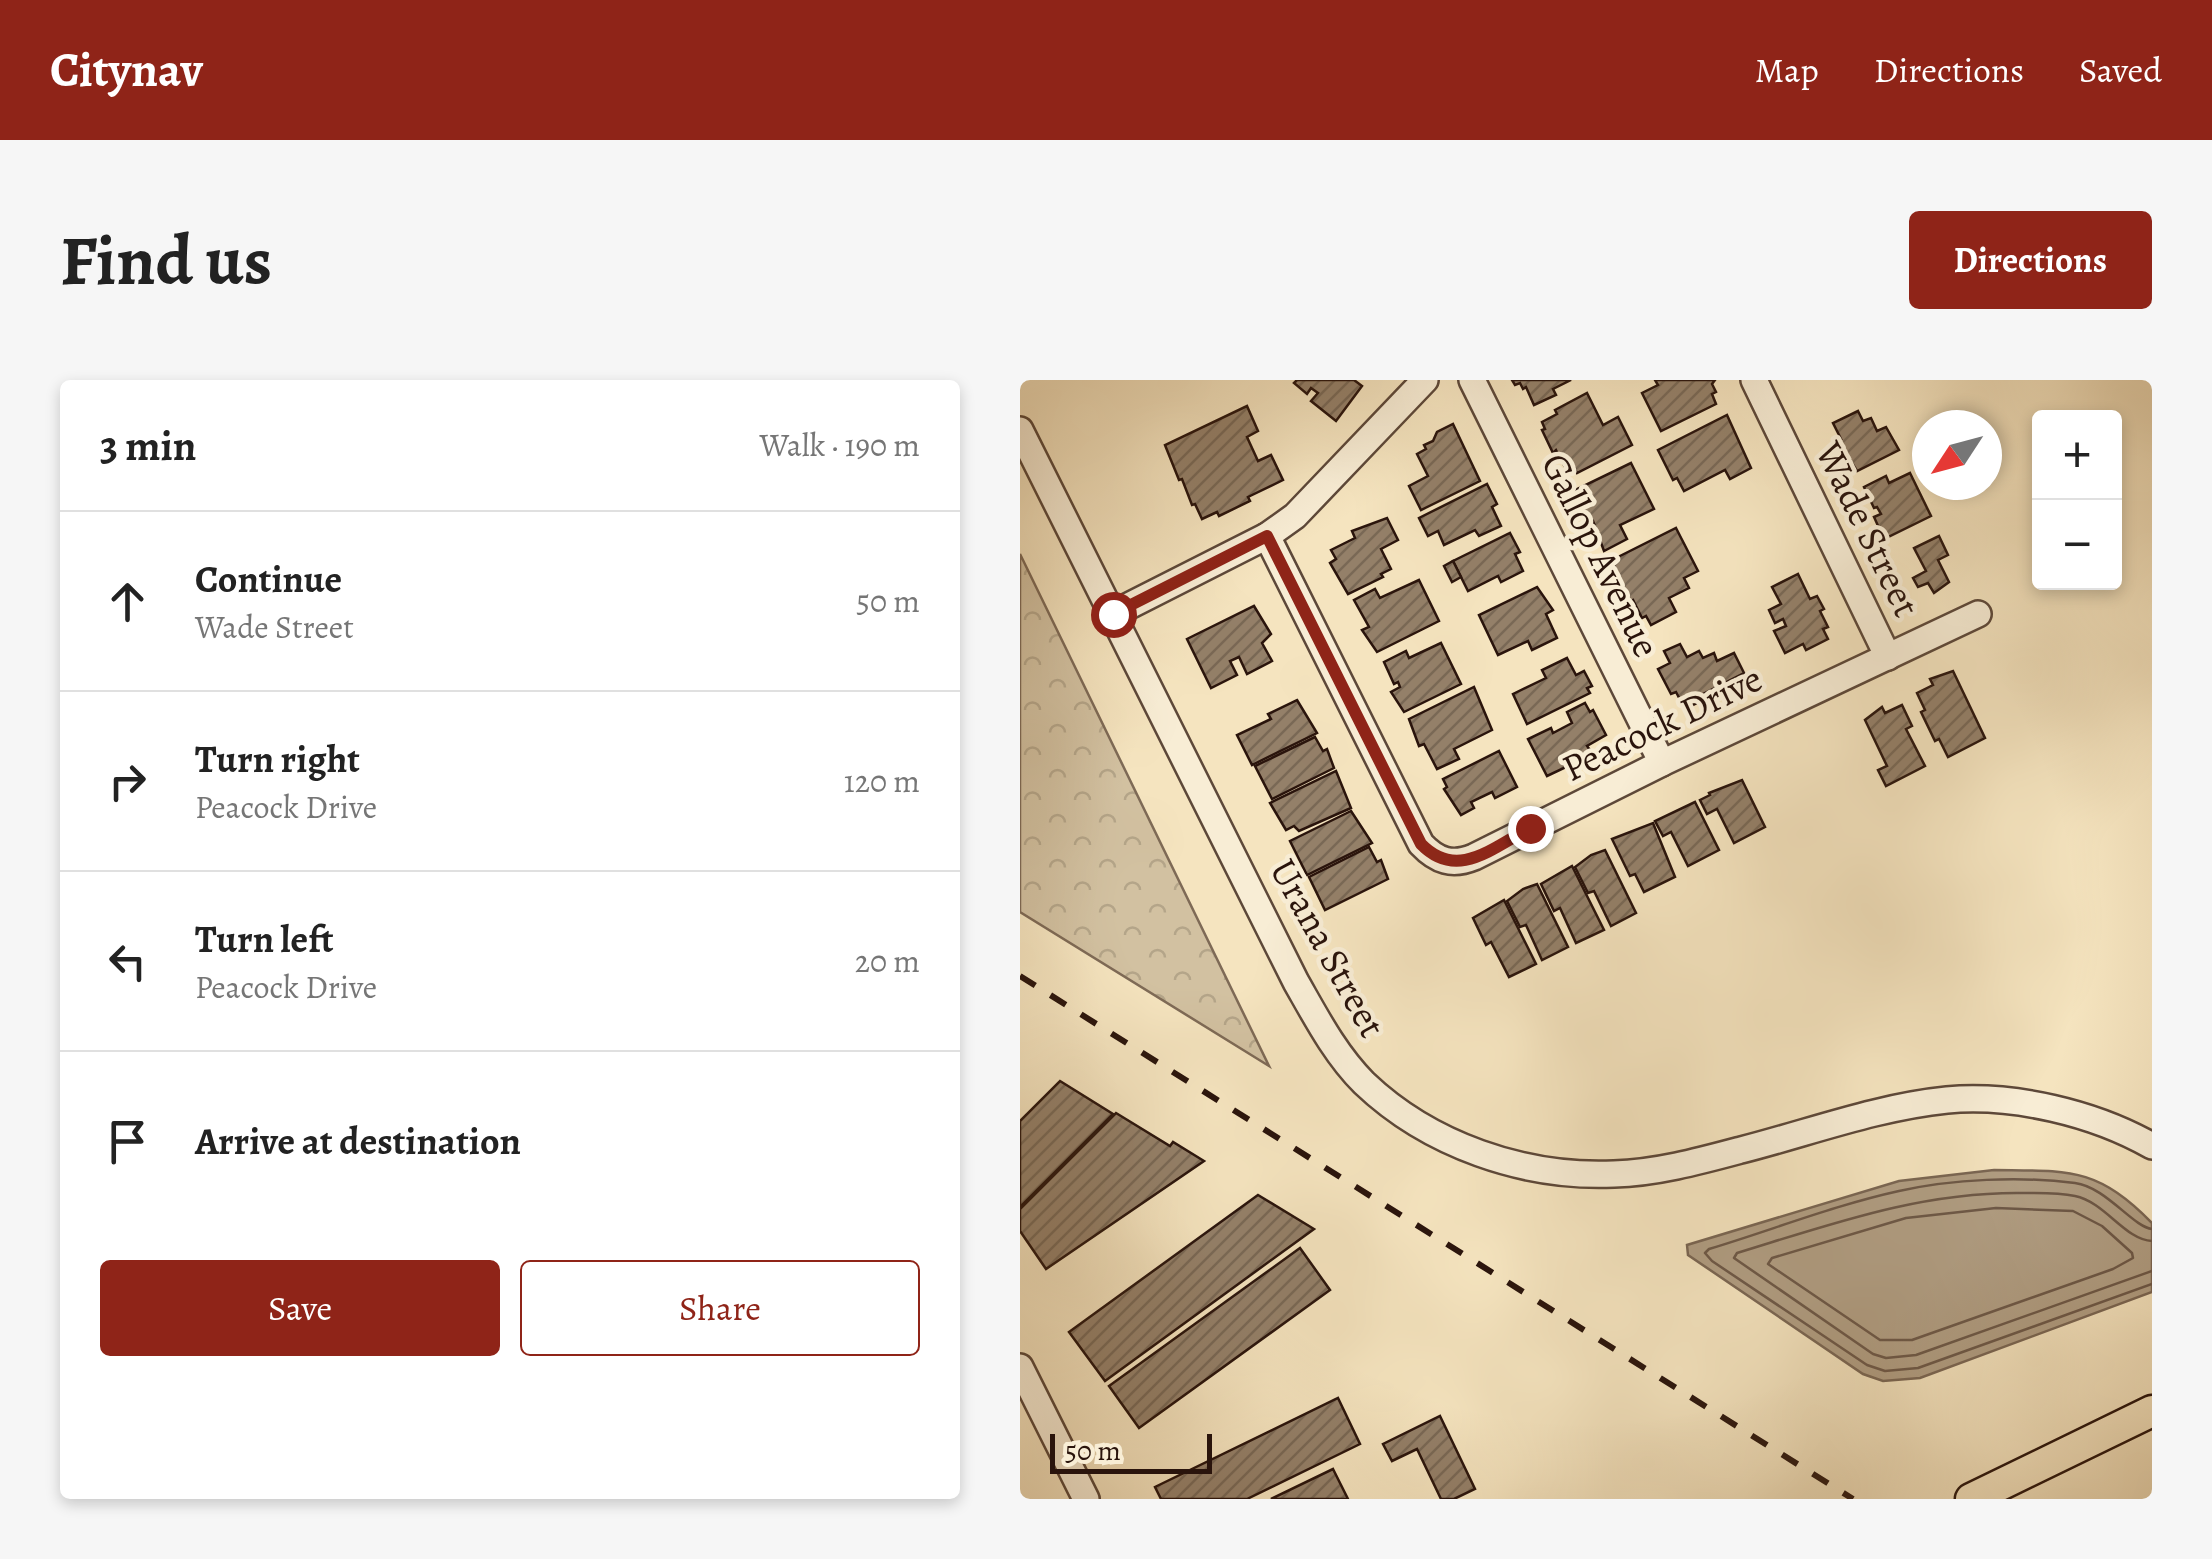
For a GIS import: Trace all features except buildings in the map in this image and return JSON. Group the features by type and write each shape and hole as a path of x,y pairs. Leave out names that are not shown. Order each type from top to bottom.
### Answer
{"main road":[{"path":"1971,1499 2152,1411"}],"street":[{"path":"1113,614 1267,536 1313,499 1425,380"},
{"name":"Gallop Avenue","path":"1472,380 1662,763"},
{"name":"Wade Street","path":"1754,380 1888,656"},
{"name":"Urana Street","path":"1020,430 1296,982 1328,1039 1363,1081 1404,1116 1450,1141 1504,1162 1560,1172 1614,1174 1692,1162 1903,1107 1965,1100 1998,1100 2080,1116 2152,1146"},
{"name":"Peacock Drive","path":"1267,536 1421,844 1432,855 1452,863 1474,857 1662,763 1978,614"},
{"path":"1020,1366 1086,1499"}],"green space":[{"path":"1020,554 1269,1066 1020,912"}],"water":[{"path":"1994,1170 2080,1175 2097,1181 2132,1204 2152,1223 2152,1292 1920,1378 1883,1381 1863,1374 1688,1255 1687,1245 1899,1181"}],"railway":[{"path":"1020,976 1853,1499"}],"route":[{"path":"1113,614 1267,536 1421,844 1440,860 1463,862 1530,828"}]}
